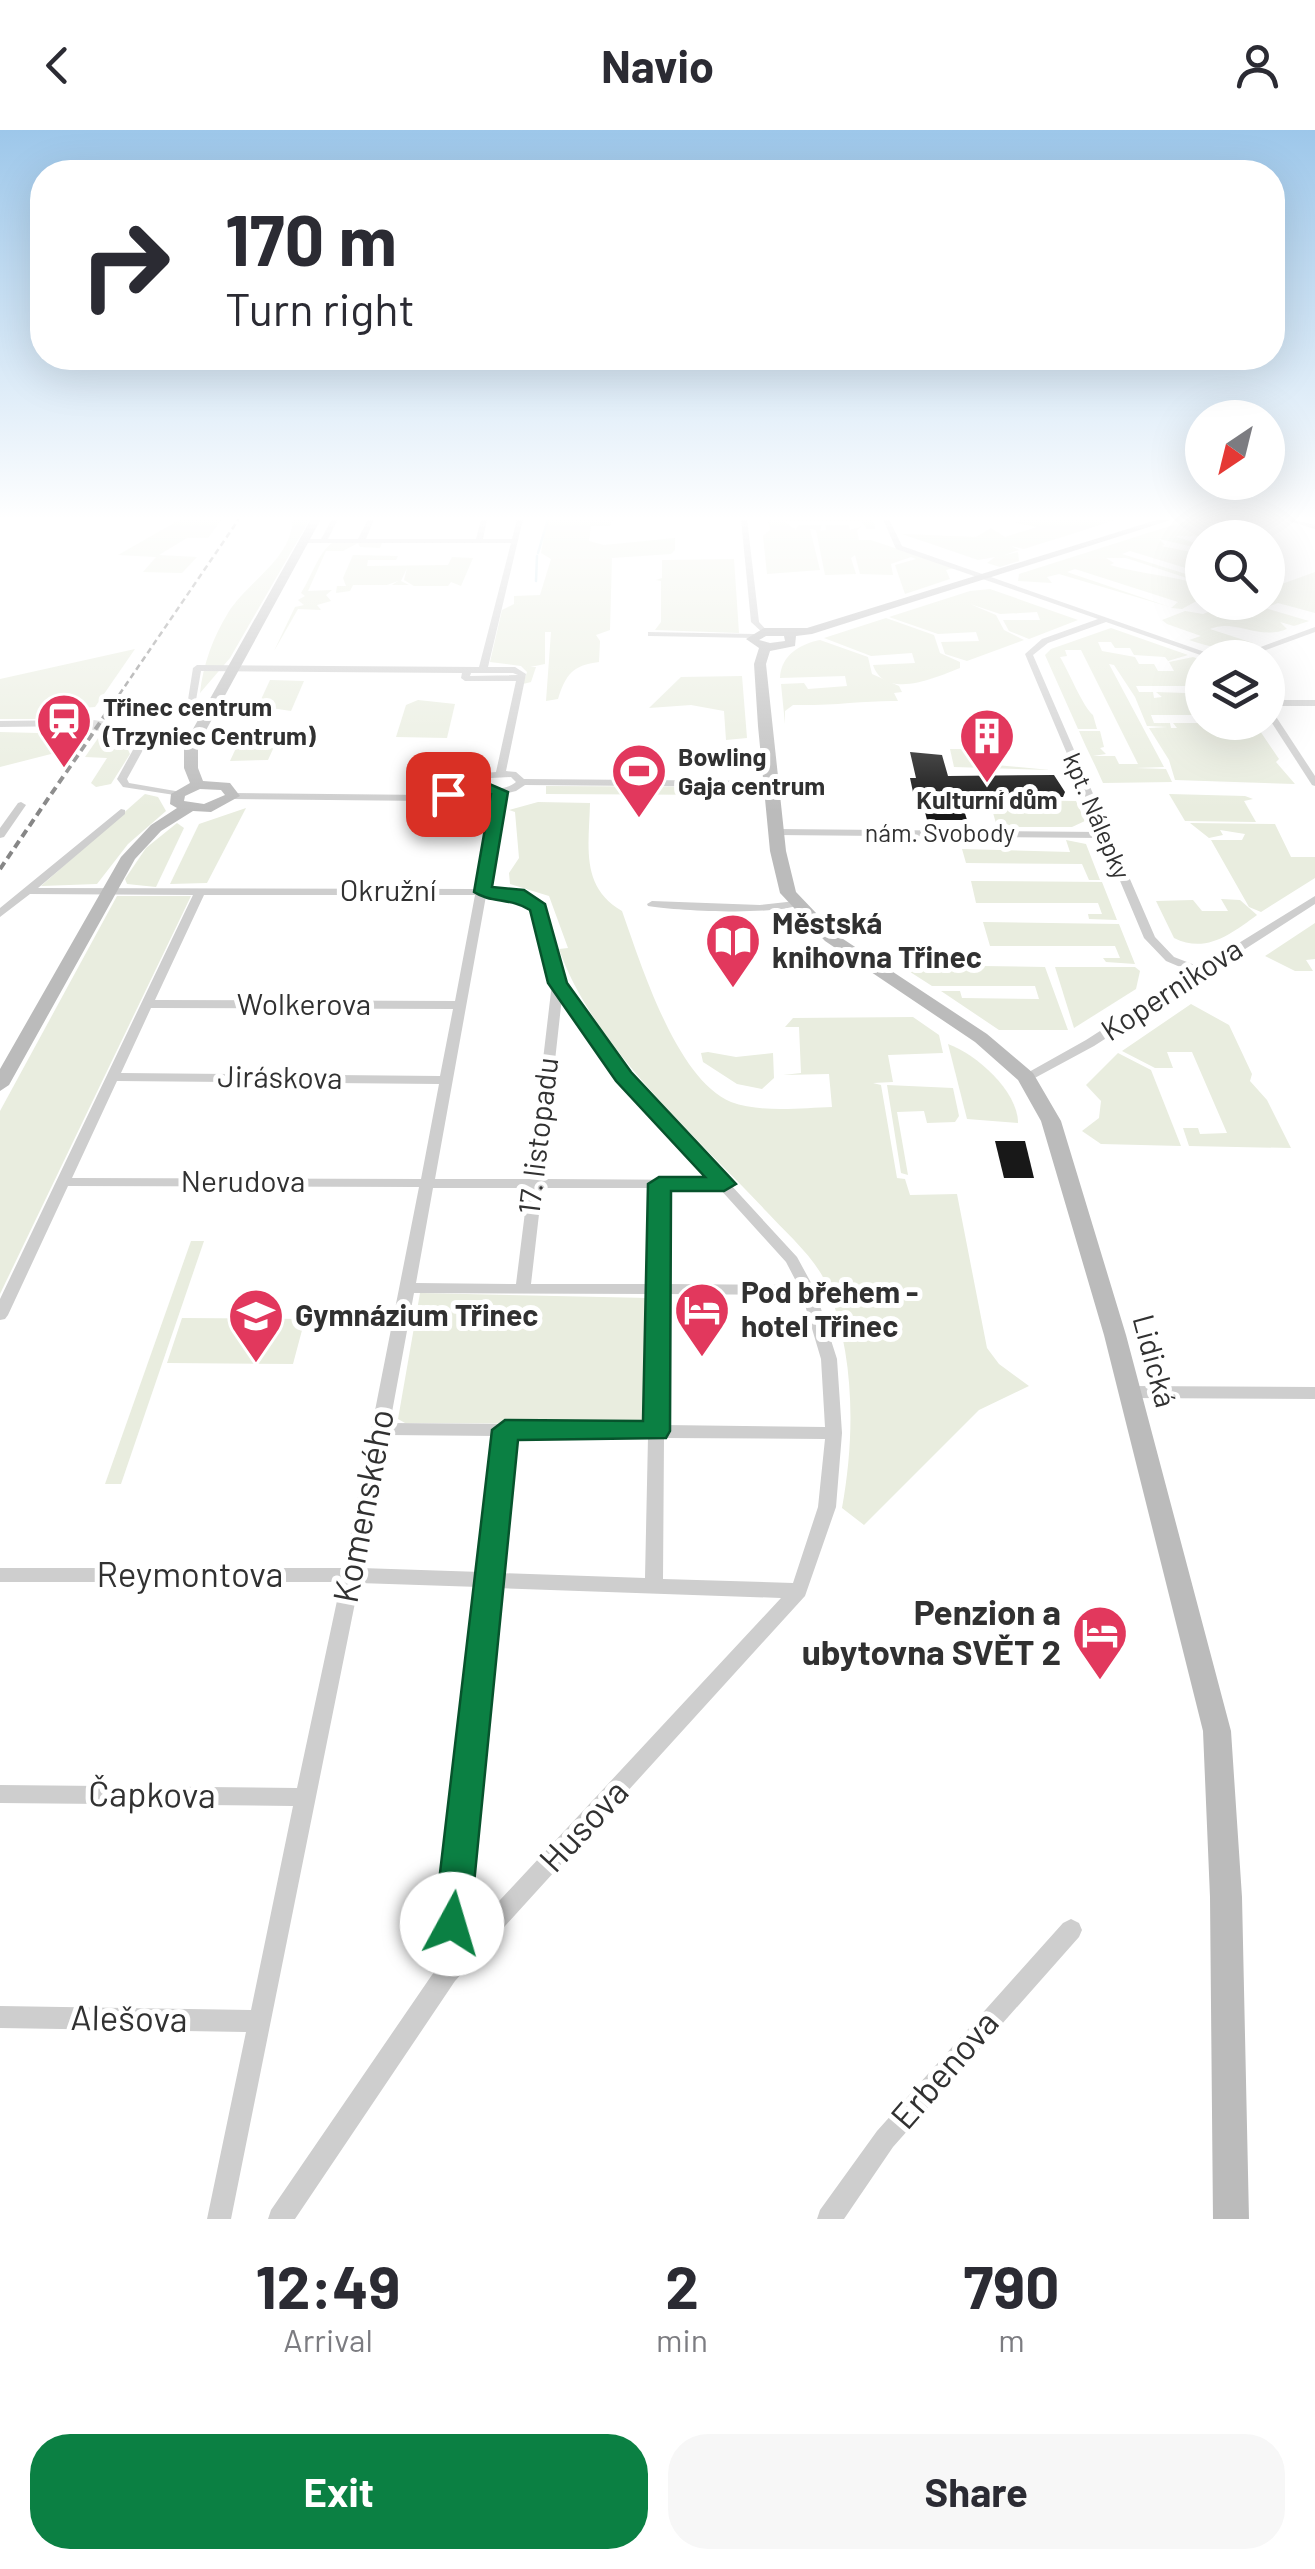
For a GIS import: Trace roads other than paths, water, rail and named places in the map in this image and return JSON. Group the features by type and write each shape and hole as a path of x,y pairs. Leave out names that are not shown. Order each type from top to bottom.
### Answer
{"street":[{"path":"198,785 191,768 191,744 261,616"},
{"path":"483,670 496,616"},
{"path":"755,616 761,638"},
{"path":"651,634 761,638 786,645 793,641 790,636 854,616"},
{"path":"1098,616 1185,647"},
{"name":"kpt. Nálepky","path":"1105,619 1032,647 1030,659 1158,951 1201,972"},
{"path":"1283,640 1315,628"},
{"name":"Lidická","path":"761,638 760,664 776,832 782,876 796,904 832,938 981,1038 1026,1077 1051,1121 1130,1392 1217,1731 1226,1897 1231,2219"},
{"path":"191,706 197,668 515,670 522,672 500,773"},
{"path":"468,670 465,678 521,678"},
{"path":"1285,702 1315,703"},
{"path":"0,724 78,723"},
{"path":"107,727 134,739 139,748 122,778 126,785 216,807 232,796 429,798 480,785 500,792 522,782 771,784"},
{"path":"1285,737 1315,784"},
{"path":"480,785 484,777 500,773 518,776 522,782"},
{"path":"0,1085 109,890 143,839 198,785 224,786 232,796"},
{"name":"Komenského","path":"220,2219 380,1428 500,792"},
{"path":"0,807 21,805"},
{"path":"0,835 21,805"},
{"path":"0,914 121,812"},
{"name":"nám. Svobody","path":"776,832 1104,834"},
{"path":"0,1315 201,890"},
{"name":"Okružní","path":"31,891 483,892 518,894 538,908 558,983 624,1076 792,1260 808,1290 829,1359 834,1433 827,1506 799,1591"},
{"name":"Kopernikova","path":"1026,1077 1315,899"},
{"path":"652,904 760,908 796,904"},
{"name":"17. listopadu","path":"523,1288 558,983"},
{"name":"Wolkerova","path":"148,1004 461,1006"},
{"name":"Jiráskova","path":"113,1076 447,1080"},
{"name":"Nerudova","path":"62,1182 724,1184"},
{"path":"654,1584 659,1184"},
{"path":"406,1288 808,1290"},
{"path":"1130,1392 1315,1393"},
{"path":"380,1428 834,1433"},
{"path":"447,1973 505,1430"},
{"name":"Reymontova","path":"0,1575 350,1575 799,1591"},
{"name":"Husova","path":"280,2219 447,1973 799,1591"},
{"name":"Čapkova","path":"0,1794 304,1797"},
{"name":"Erbenova","path":"829,2219 897,2125 1071,1930"},
{"name":"Alešova","path":"0,2017 258,2021"}],"tunnel":[{"path":"78,723 107,727"}],"railway":[{"path":"108,711 172,616"},
{"path":"0,869 110,708"}],"place":[{"name":"Třinec centrum (Trzyniec Centrum)","path":"64,770"},
{"name":"Kulturní dům","path":"987,785"},
{"name":"Bowling Gaja centrum","path":"639,820"},
{"name":"Městská knihovna Třinec","path":"733,990"},
{"name":"Pod břehem - hotel Třinec","path":"702,1359"},
{"name":"Gymnázium Třinec","path":"256,1365"},
{"name":"Penzion a ubytovna SVĚT 2","path":"1100,1682"}]}
